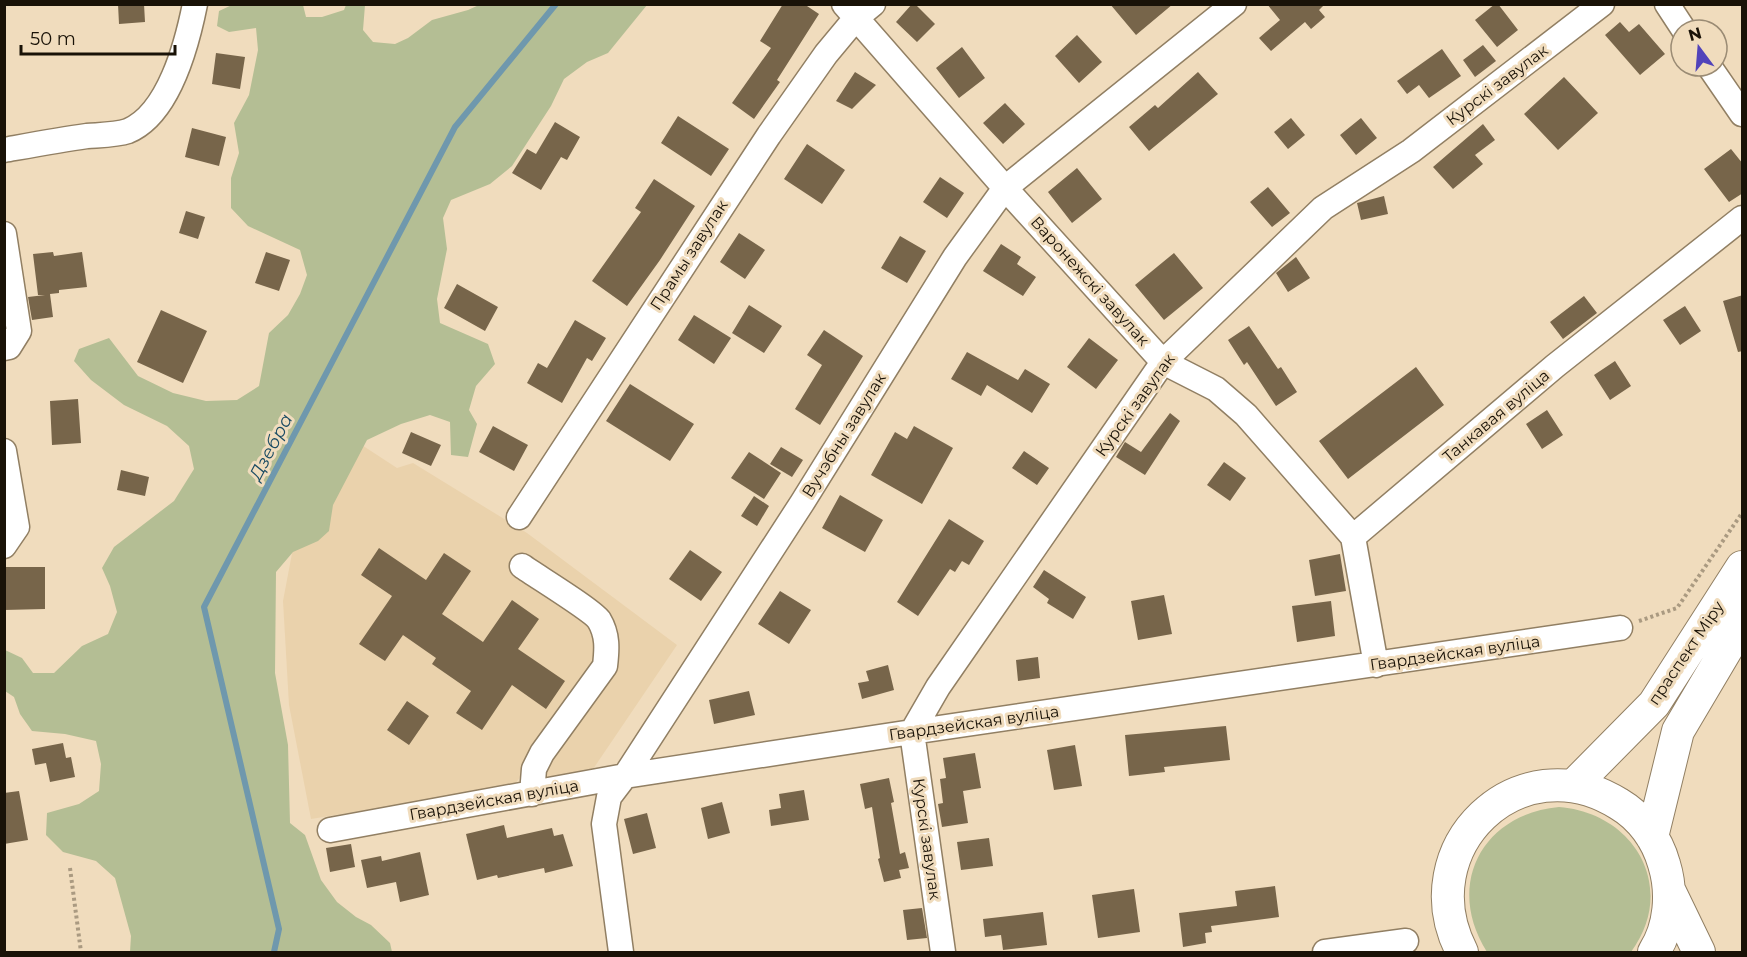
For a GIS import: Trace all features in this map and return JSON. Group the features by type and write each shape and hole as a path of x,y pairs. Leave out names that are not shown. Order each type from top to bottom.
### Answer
{"main road":[{"name":"праспект Міру","path":"1652,837 1678,731 1734,612 1743,567"},
{"name":"праспект Міру","path":"1573,786 1654,704 1734,612"},
{"path":"1456,948 1448,911 1448,882 1459,845 1483,814 1516,794 1553,785 1592,790 1610,798 1626,808 1652,837 1667,872 1670,892 1669,911 1664,930 1654,952"},
{"path":"1670,892 1699,952"}],"street":[{"path":"4,150 127,131 147,119 173,81 195,4"},
{"name":"Вучэбны завулак","path":"621,952 604,824 609,797 625,776 802,503 956,256 1005,188 1234,4"},
{"name":"Курскі завулак","path":"943,952 912,732 938,687 1163,362 1323,208 1411,151 1602,4"},
{"path":"1667,4 1676,18"},
{"name":"Варонежскі завулак","path":"858,9 1005,188 1163,362 1215,389 1245,415 1353,537"},
{"name":"Прамы завулак","path":"519,517 769,135 858,9"},
{"path":"1718,78 1743,114"},
{"name":"Танкавая вуліца","path":"1353,537 1555,366 1743,218"},
{"path":"4,234 19,331 9,347 4,348"},
{"path":"4,451 17,527 4,546"},
{"path":"1353,537 1376,665"},
{"path":"522,566 597,618 605,632 608,649 605,666 542,753 534,769 532,794"},
{"name":"Гвардзейская вуліца","path":"330,830 625,776 1620,628"},
{"path":"1325,952 1406,941"}],"path":[{"path":"1620,628 1677,608 1743,513"},
{"path":"70,868 81,952"}],"shaded area":[{"path":"348,436 397,468 413,463 527,533 677,645 587,778 546,781 530,762 514,786 311,819 289,705 283,601 301,506"}],"green space":[{"path":"234,4 303,5 306,17 322,17 344,10 346,5 365,5 363,30 373,42 395,44 408,38 432,20 479,5 647,5 608,53 587,62 564,79 551,106 512,166 490,184 451,200 443,218 447,249 437,299 440,323 488,344 495,364 476,386 469,410 477,424 468,457 451,455 450,422 430,415 401,424 367,440 333,505 329,531 318,541 293,552 276,572 275,673 288,745 290,823 305,835 321,880 337,902 371,925 390,943 392,952 130,952 131,936 115,878 96,861 63,852 46,835 47,813 79,804 99,791 101,764 96,741 65,734 32,731 20,714 14,697 5,691 5,650 22,658 33,673 54,673 82,646 108,634 117,612 102,568 114,547 174,501 194,469 189,446 167,426 124,405 91,380 74,361 79,349 109,338 138,376 173,393 206,401 237,400 259,386 269,333 288,315 300,294 307,275 300,250 248,226 231,208 231,178 239,153 234,123 249,95 258,50 256,28 229,32 217,26 219,11"},
{"path":"1559,807 1586,812 1609,823 1628,839 1641,858 1649,880 1650,903 1645,928 1631,952 1487,952 1475,927 1470,902 1471,879 1478,857 1491,839 1509,823 1532,813"}],"building":[{"path":"118,4 144,4 145,22 119,24"},
{"path":"783,4 804,4 819,14 777,80 780,82 754,119 732,103 771,48 760,41"},
{"path":"912,4 915,4 935,24 917,42 896,22"},
{"path":"1110,4 1173,4 1136,35"},
{"path":"1267,4 1325,4 1319,10 1325,17 1311,29 1305,22 1271,51 1259,38 1280,20"},
{"path":"1498,4 1518,30 1497,47 1475,20"},
{"path":"1620,22 1629,32 1639,24 1665,54 1640,75 1605,35"},
{"path":"1077,35 1102,62 1079,83 1055,56"},
{"path":"1483,45 1496,61 1475,77 1463,60"},
{"path":"962,47 985,78 959,98 936,68"},
{"path":"1442,49 1461,76 1429,98 1419,85 1407,94 1397,81"},
{"path":"216,53 245,57 240,89 212,84"},
{"path":"855,72 876,85 852,109 836,101"},
{"path":"1198,72 1218,94 1149,151 1129,127 1155,105 1158,108"},
{"path":"1564,77 1598,113 1558,150 1524,114"},
{"path":"1005,103 1025,124 1003,144 983,123"},
{"path":"678,116 729,149 711,176 661,143"},
{"path":"1291,118 1305,135 1288,149 1274,132"},
{"path":"1361,118 1377,138 1356,155 1340,135"},
{"path":"555,122 580,137 567,160 561,157 541,190 512,173 527,149 536,154"},
{"path":"1483,124 1495,140 1475,155 1483,164 1453,189 1433,167"},
{"path":"192,128 226,137 219,166 185,157"},
{"path":"807,144 845,170 822,204 784,179"},
{"path":"1731,149 1743,164 1743,193 1729,202 1704,169"},
{"path":"1077,168 1102,199 1072,223 1048,192"},
{"path":"940,177 964,193 947,218 923,202"},
{"path":"654,179 695,206 627,306 592,281 641,212 635,208"},
{"path":"1268,187 1290,213 1272,227 1250,202"},
{"path":"1384,196 1388,214 1361,220 1357,203"},
{"path":"186,211 205,217 198,239 179,233"},
{"path":"739,233 765,250 745,279 720,262"},
{"path":"900,236 926,251 907,283 881,268"},
{"path":"1001,244 1021,257 1017,264 1036,277 1023,296 983,271"},
{"path":"53,252 54,256 82,252 87,287 59,290 59,293 50,294 53,317 32,320 28,297 45,295 38,295 33,254"},
{"path":"266,252 290,260 279,291 255,283"},
{"path":"1174,253 1203,288 1164,320 1135,285"},
{"path":"1296,257 1310,278 1288,292 1276,273"},
{"path":"457,284 498,307 485,331 444,308"},
{"path":"1743,295 1743,351 1738,352 1723,301"},
{"path":"1584,296 1597,313 1563,339 1550,322"},
{"path":"749,305 782,326 764,353 732,333"},
{"path":"1685,306 1701,331 1680,345 1663,320"},
{"path":"161,310 207,331 183,383 137,362"},
{"path":"694,315 731,338 714,364 678,340"},
{"path":"575,320 606,338 592,361 587,358 562,403 527,383 538,363 547,368"},
{"path":"1249,326 1278,369 1281,367 1297,392 1276,406 1247,362 1244,365 1228,340"},
{"path":"824,330 863,356 820,425 795,409 822,365 807,355"},
{"path":"1089,338 1118,360 1096,389 1067,367"},
{"path":"967,352 1018,380 1025,369 1050,384 1032,413 987,385 981,396 951,379"},
{"path":"1615,361 1631,386 1610,400 1594,375"},
{"path":"1416,367 1444,405 1348,479 1319,441"},
{"path":"630,384 694,424 670,461 606,421"},
{"path":"78,399 81,443 52,445 50,401"},
{"path":"1547,410 1563,435 1542,449 1526,424"},
{"path":"1170,413 1180,421 1145,475 1116,457 1125,442 1141,452"},
{"path":"493,426 528,445 514,471 479,452"},
{"path":"914,426 953,448 922,504 871,475 895,432 907,439"},
{"path":"411,432 441,445 431,466 402,453"},
{"path":"781,447 803,460 792,477 770,464"},
{"path":"1024,451 1049,468 1037,485 1012,468"},
{"path":"749,452 781,473 764,499 731,478"},
{"path":"1224,462 1246,478 1230,501 1207,485"},
{"path":"121,470 149,477 145,496 117,490"},
{"path":"840,495 883,520 865,552 822,528"},
{"path":"754,496 769,506 757,526 741,516"},
{"path":"949,519 984,541 969,565 962,561 955,572 950,569 918,616 897,602"},
{"path":"379,548 426,580 444,553 471,571 442,614 483,642 512,600 539,619 518,649 565,681 546,709 512,685 482,730 456,713 471,691 432,664 436,658 403,635 385,661 359,644 392,596 361,575"},
{"path":"690,550 722,572 701,601 669,579"},
{"path":"1340,554 1346,591 1315,596 1309,560"},
{"path":"4,567 45,567 45,609 4,610"},
{"path":"1044,570 1086,597 1073,619 1047,603 1049,599 1033,587"},
{"path":"780,591 811,610 789,644 758,624"},
{"path":"1164,595 1172,634 1138,640 1131,601"},
{"path":"1331,601 1335,636 1297,642 1292,606"},
{"path":"1038,657 1040,678 1018,681 1016,660"},
{"path":"888,665 894,690 862,699 858,683 869,681 866,671"},
{"path":"749,691 755,715 714,724 709,700"},
{"path":"407,701 429,716 409,745 387,730"},
{"path":"1226,726 1230,760 1164,767 1165,772 1129,776 1125,735"},
{"path":"63,743 66,758 71,757 75,777 50,782 46,763 35,765 32,749"},
{"path":"1075,745 1082,786 1054,790 1047,750"},
{"path":"975,753 981,788 963,791 968,823 942,827 938,804 943,803 940,779 946,778 943,758"},
{"path":"889,778 900,854 905,852 909,868 899,870 901,878 884,882 878,859 880,858 872,807 865,809 860,784"},
{"path":"804,790 809,820 771,826 769,810 781,808 779,794"},
{"path":"19,791 28,840 4,844 4,793"},
{"path":"722,802 730,833 708,839 701,808"},
{"path":"647,813 656,848 633,854 624,819"},
{"path":"504,825 507,838 552,828 554,836 563,834 573,866 545,873 544,868 477,880 466,834"},
{"path":"989,838 993,866 961,870 957,842"},
{"path":"351,844 355,867 330,872 326,848"},
{"path":"420,852 429,895 400,902 396,882 367,888 361,860 381,856 382,861"},
{"path":"1275,886 1279,917 1211,926 1212,932 1205,933 1206,943 1183,947 1179,913 1237,906 1235,891"},
{"path":"1134,889 1140,932 1098,938 1092,895"},
{"path":"922,908 927,938 907,940 903,910"},
{"path":"1043,912 1047,945 1003,950 1001,935 985,937 983,919"}],"waterway":[{"name":"Дзебра","path":"274,952 279,929 204,607 455,127 556,4"}]}
